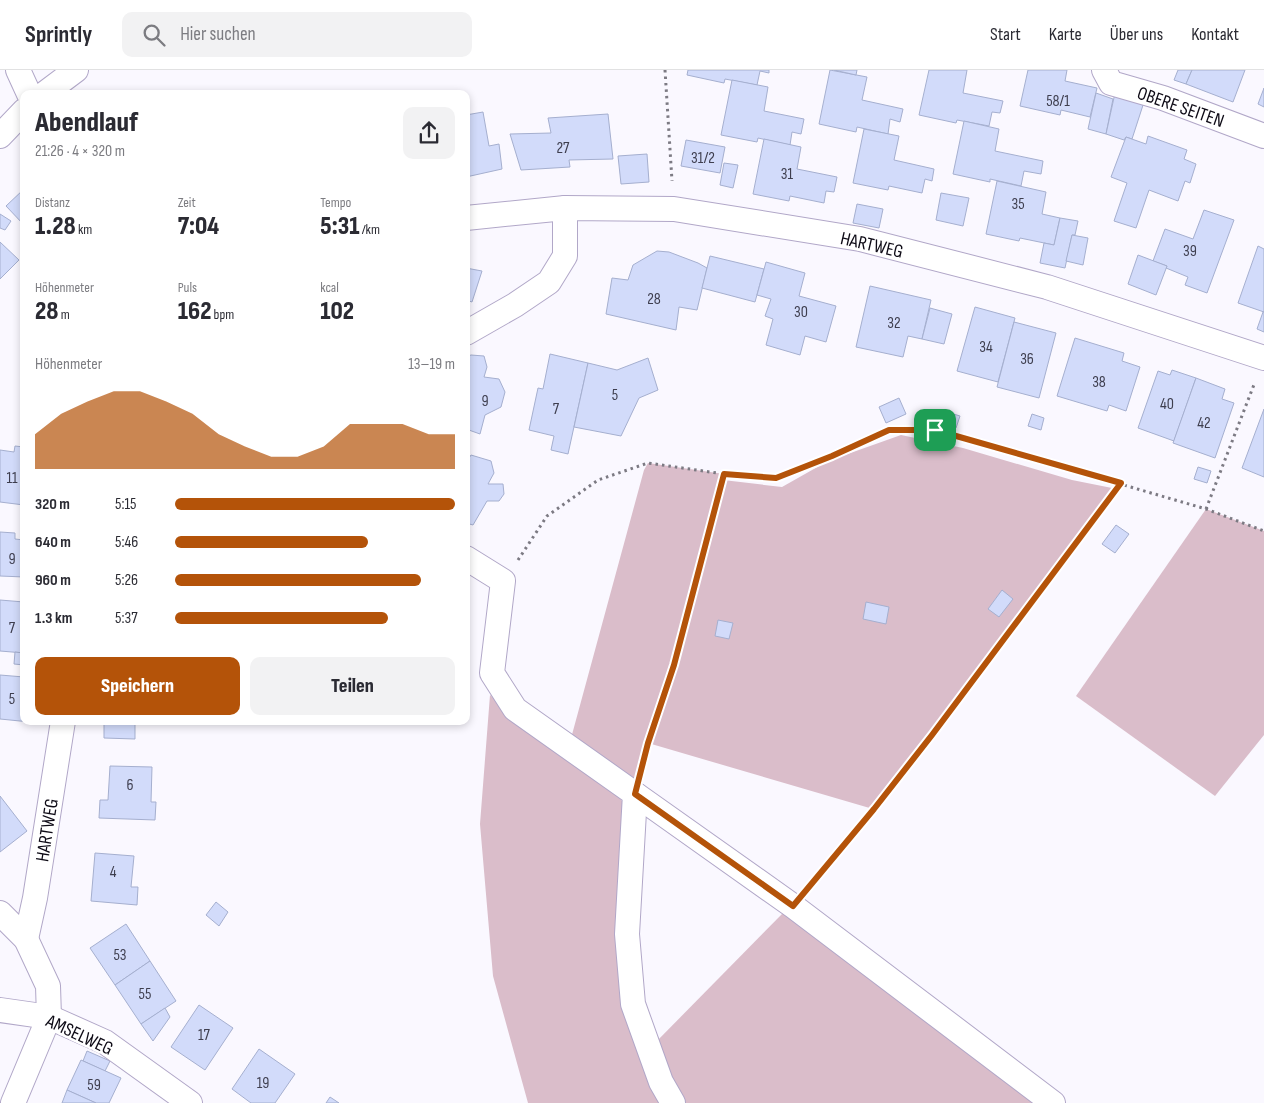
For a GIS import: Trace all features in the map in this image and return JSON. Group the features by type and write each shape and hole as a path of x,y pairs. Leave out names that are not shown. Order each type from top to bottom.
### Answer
{"street":[{"path":"18,70 27,90"},
{"path":"49,90 76,70"},
{"name":"OBERE SEITEN","path":"1104,70 1111,83 1163,98 1264,136"},
{"path":"0,136 20,115"},
{"path":"470,331 515,305 549,282 565,256 565,208"},
{"name":"HARTWEG","path":"470,218 565,208 674,209 860,239 1047,287 1261,367"},
{"path":"470,560 504,581 492,673 515,709 793,906 1053,1103"},
{"name":"HARTWEG","path":"26,939 35,898 62,725"},
{"path":"635,794 626,934 634,1004 661,1082 674,1103"},
{"path":"0,913 26,939 48,986 49,1017 13,1103"},
{"name":"AMSELWEG","path":"0,1010 49,1017 105,1042 180,1100"}],"path":[{"path":"665,70 674,209"},
{"path":"1206,509 1261,367"},
{"path":"504,581 547,516 598,480 648,463 724,474 776,478 832,456 889,430 935,430 1206,509 1264,531"},
{"path":"635,794 648,743 674,665 724,474"},
{"path":"793,906 874,809 932,735 1121,483"}],"shaded area":[{"path":"901,435 963,448 1072,480 1117,489 932,735 873,809 648,743 636,790 570,742 644,470 648,463 724,474 723,480 782,487 828,461"},
{"path":"1206,509 1264,531 1264,735 1215,796 1076,696"},
{"path":"490,695 544,741 604,779 627,807 618,935 665,1103 528,1103 493,976 480,824"},
{"path":"783,913 1037,1103 681,1103 655,1043"}],"building":[{"path":"688,70 769,70 769,73 760,71 757,85 725,79 724,83 687,75"},
{"path":"830,70 867,77 862,100 903,109 900,122 890,119 888,134 857,127 856,132 819,124"},
{"path":"834,70 857,70 856,75"},
{"path":"929,70 967,70 963,93 1003,101 1000,113 992,112 989,126 957,120 956,123 919,115"},
{"path":"1028,70 1067,70 1065,81 1097,88 1090,117 1061,110 1060,115 1020,106"},
{"path":"1178,70 1192,70 1186,84 1174,80"},
{"path":"1192,70 1245,70 1233,102 1186,84"},
{"path":"732,80 768,87 764,111 804,119 801,134 792,132 790,145 758,138 757,142 721,135"},
{"path":"1264,88 1264,107 1258,104"},
{"path":"1096,93 1113,99 1106,134 1088,129"},
{"path":"1115,93 1144,102 1132,139 1126,137 1124,140 1106,134"},
{"path":"483,112 489,146 499,144 502,169 470,176 470,114"},
{"path":"608,114 613,159 569,160 570,167 521,170 510,134 551,133 548,118"},
{"path":"964,121 999,129 995,151 1043,161 1041,174 1024,171 1021,186 990,179 990,182 953,174"},
{"path":"864,129 899,136 894,160 934,169 932,181 925,179 922,193 889,186 888,190 853,183"},
{"path":"1148,136 1187,150 1184,159 1196,164 1190,183 1185,181 1178,201 1149,190 1136,228 1114,221 1127,183 1111,177 1126,137 1146,144"},
{"path":"764,139 801,147 797,169 837,177 834,192 826,191 824,203 790,196 789,201 753,194"},
{"path":"686,140 725,147 720,173 681,166"},
{"path":"647,154 649,182 621,184 618,156"},
{"path":"724,163 738,165 733,188 720,185"},
{"path":"997,181 1046,192 1042,214 1060,218 1054,245 1020,238 1019,241 986,234"},
{"path":"20,193 20,221 6,206"},
{"path":"941,193 969,198 963,226 936,220"},
{"path":"857,204 883,209 879,228 853,223"},
{"path":"1204,210 1234,220 1207,293 1185,285 1188,277 1153,261 1165,229 1193,239"},
{"path":"0,214 11,221 5,230 0,228"},
{"path":"1060,218 1078,221 1075,235 1072,235 1065,268 1040,263 1044,243 1054,245"},
{"path":"1072,235 1088,238 1083,265 1066,261"},
{"path":"0,242 19,260 0,279"},
{"path":"1258,246 1264,249 1264,312 1238,303"},
{"path":"657,251 669,252 707,268 697,310 679,307 676,330 606,314 612,278 628,280 633,265"},
{"path":"1138,255 1167,266 1156,295 1128,284"},
{"path":"710,256 764,269 755,302 702,288"},
{"path":"766,262 805,273 799,296 836,306 826,342 805,336 800,355 766,345 773,319 765,316 771,299 757,295"},
{"path":"470,269 482,271 472,302 470,301"},
{"path":"870,286 931,300 922,339 908,336 903,357 856,347"},
{"path":"975,307 1015,318 998,382 957,371"},
{"path":"930,308 952,314 944,344 922,339"},
{"path":"1264,312 1264,332 1257,329"},
{"path":"1014,322 1056,333 1039,398 997,387"},
{"path":"1075,338 1124,353 1122,361 1140,367 1126,411 1109,405 1107,411 1057,396"},
{"path":"550,354 588,363 568,454 551,450 554,436 529,430 538,388 543,389"},
{"path":"470,355 484,356 487,367 484,377 499,379 505,392 501,407 485,415 480,434 470,430"},
{"path":"648,358 658,390 639,398 621,436 574,427 588,363 617,370"},
{"path":"1172,370 1196,378 1174,441 1138,428 1158,371 1170,375"},
{"path":"1196,378 1225,389 1222,399 1234,403 1215,458 1173,443"},
{"path":"899,398 906,414 886,423 879,407"},
{"path":"1264,409 1264,477 1242,468"},
{"path":"947,412 960,416 956,428 943,424"},
{"path":"1032,414 1044,418 1041,430 1028,426"},
{"path":"15,446 20,447 20,504 0,502 0,450 14,452"},
{"path":"471,455 491,461 494,473 488,484 503,484 504,494 499,501 487,501 473,525 470,524"},
{"path":"1198,467 1211,471 1207,483 1194,479"},
{"path":"1116,525 1129,534 1115,553 1102,544"},
{"path":"0,532 15,533 15,539 20,540 20,577 0,576"},
{"path":"1002,590 1013,599 999,617 988,609"},
{"path":"0,600 20,602 20,653 0,651"},
{"path":"866,602 889,607 886,624 863,619"},
{"path":"718,620 733,623 729,639 715,636"},
{"path":"15,652 20,653 20,665 14,664"},
{"path":"0,675 20,677 20,721 0,719"},
{"path":"104,725 135,725 135,739 104,738"},
{"path":"110,766 152,767 151,802 156,802 155,820 99,818 100,800 108,800"},
{"path":"0,796 27,831 0,852"},
{"path":"95,853 134,856 131,887 138,887 137,905 91,901"},
{"path":"216,902 228,912 219,926 206,915"},
{"path":"126,924 150,961 115,985 90,948"},
{"path":"150,961 176,1001 141,1024 115,985"},
{"path":"199,1005 233,1028 205,1070 171,1047"},
{"path":"165,1008 170,1017 153,1041 141,1024"},
{"path":"259,1049 295,1074 275,1103 251,1103 232,1089"},
{"path":"87,1051 110,1061 105,1071 83,1061"},
{"path":"81,1060 121,1078 109,1103 96,1103 67,1090"},
{"path":"67,1090 96,1103 62,1103"},
{"path":"330,1097 339,1103 326,1103"}],"route":[{"path":"889,430 935,430 1121,483 932,735 874,809 793,906 635,794 648,743 674,665 724,474 776,478 832,456 889,430"}]}
